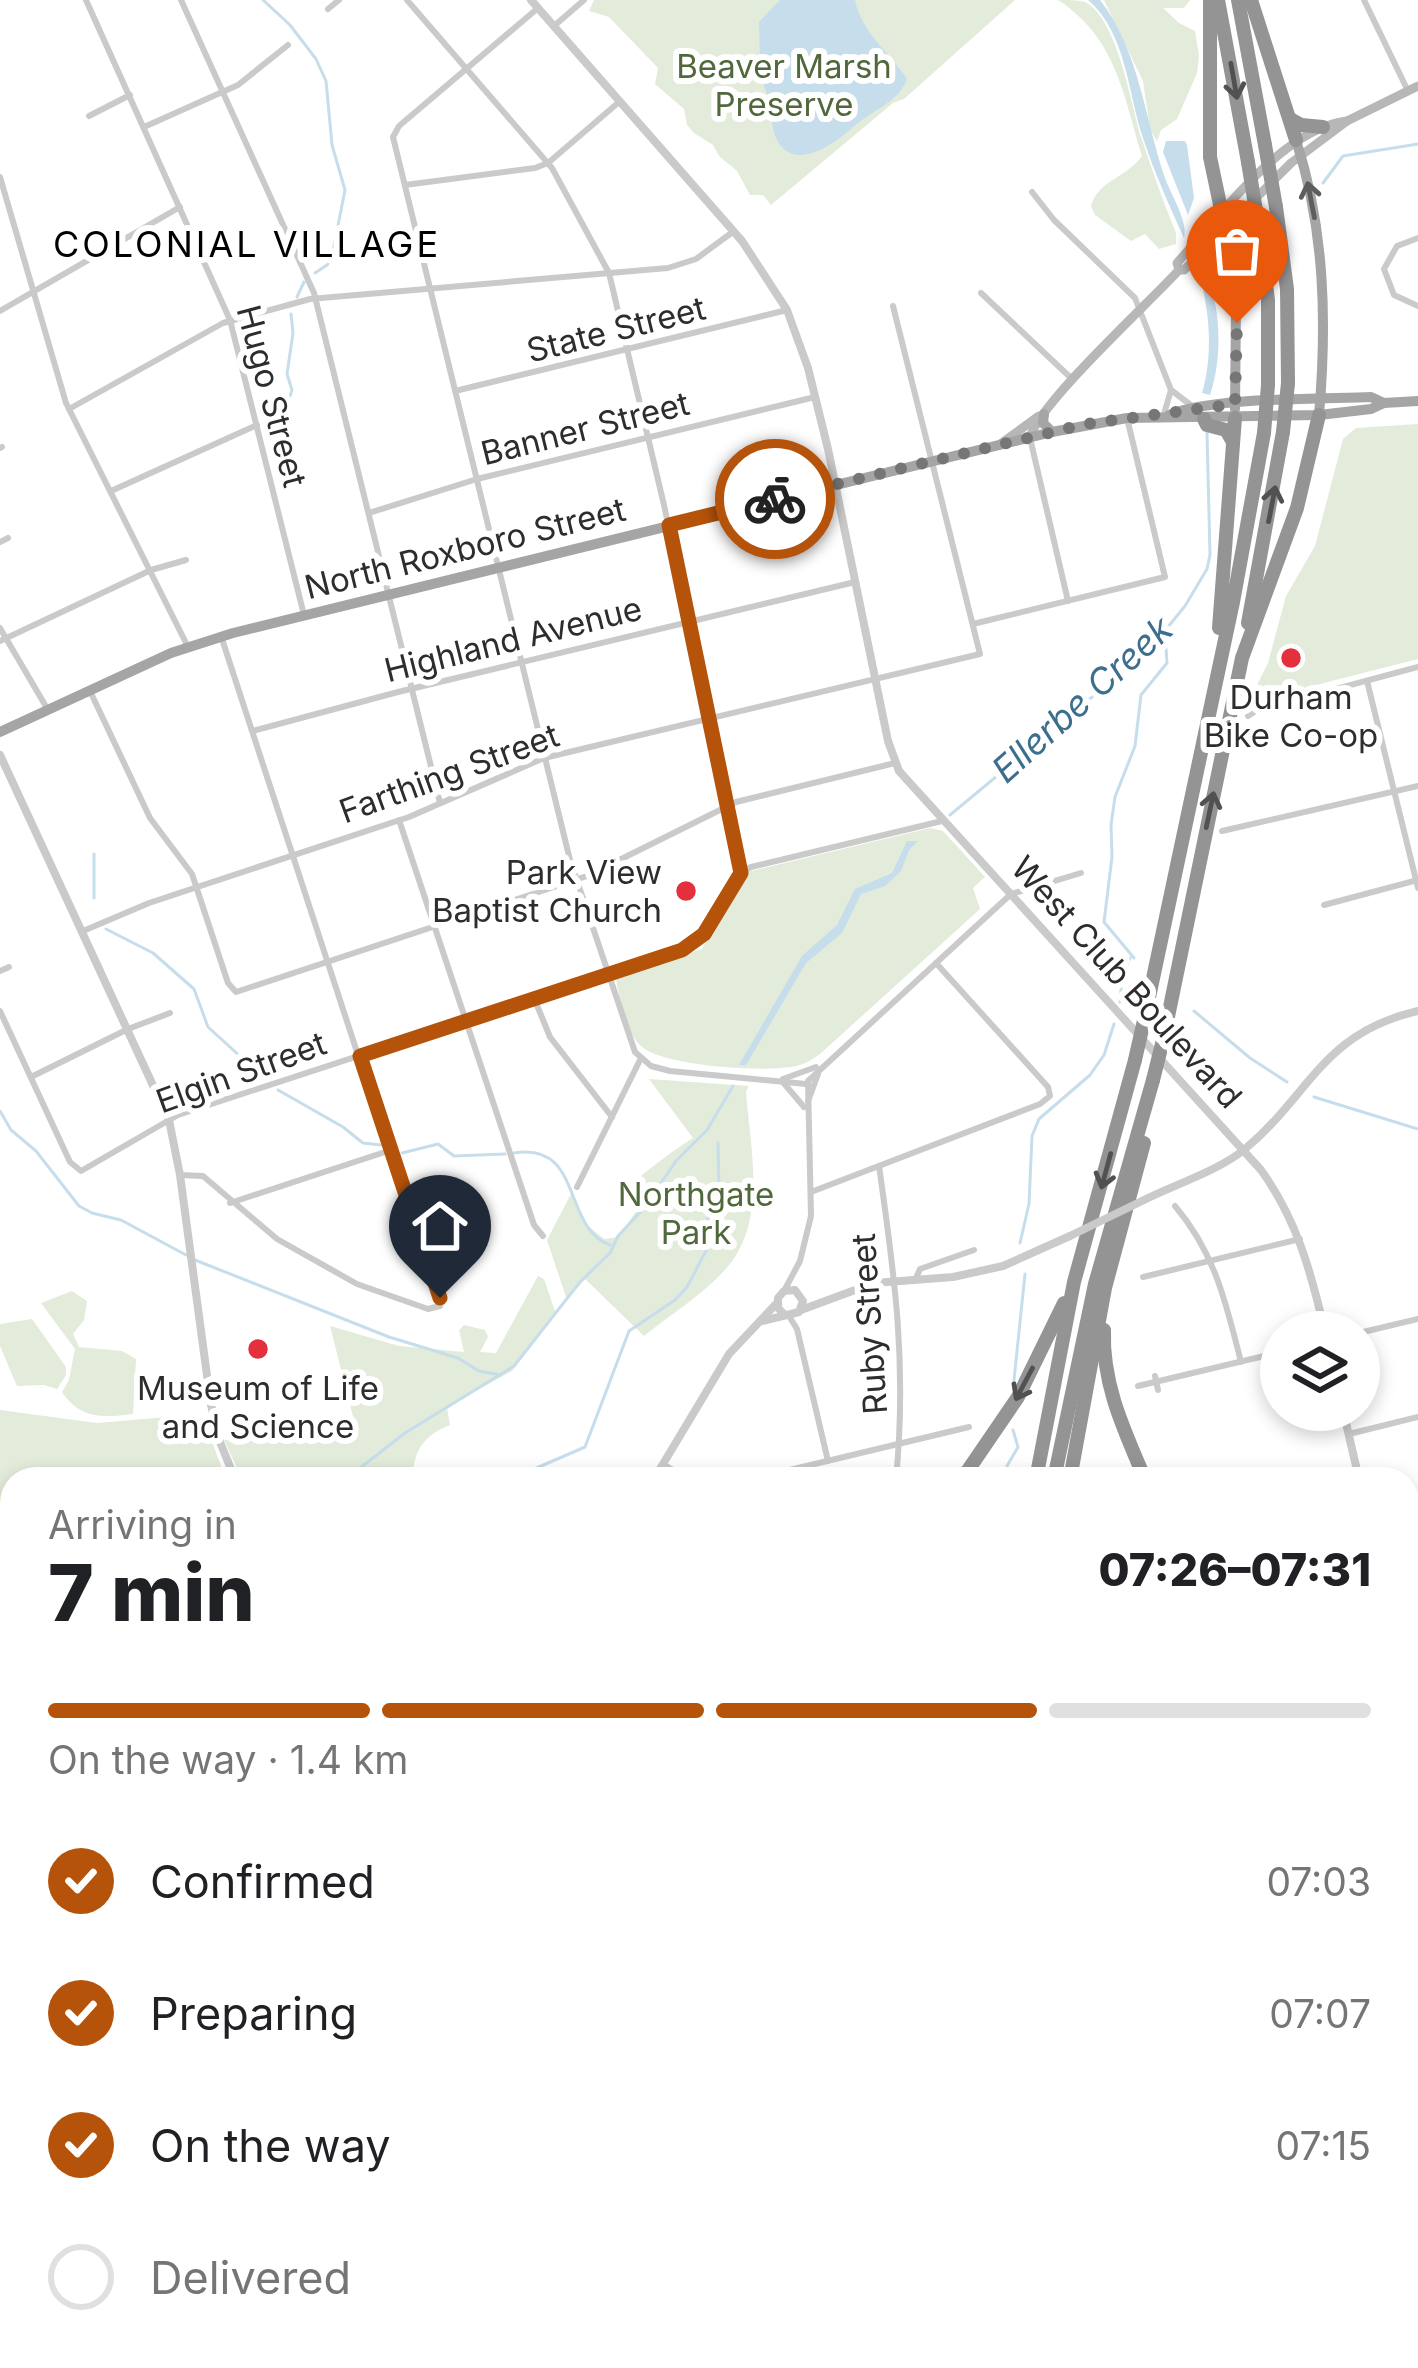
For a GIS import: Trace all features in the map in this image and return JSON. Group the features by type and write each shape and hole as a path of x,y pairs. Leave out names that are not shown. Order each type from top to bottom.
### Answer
{"highway":[{"path":"1038,1467 1074,1282 1145,1016 1264,433 1268,300 1248,162 1214,0"},
{"path":"1214,0 1210,157 1222,214"},
{"path":"1057,1467 1095,1284 1164,1036 1283,432 1288,383 1287,289 1238,0"},
{"path":"1251,0 1296,140"},
{"path":"1289,119 1323,127"},
{"path":"1242,658 1298,508 1320,407"},
{"path":"1212,693 1226,567 1235,411"},
{"path":"1200,413 1207,425 1224,428 1233,442"},
{"path":"1072,1467 1109,1282 1144,1142 1150,1096"},
{"path":"970,1467 1018,1397 1074,1282"},
{"path":"1109,1282 1105,1366 1116,1409 1140,1467"}],"main road":[{"path":"1030,438 1073,380 1142,308 1301,156 1347,121 1413,88"},
{"path":"1179,270 1177,263 1296,140 1347,121"},
{"path":"1296,140 1321,261 1320,407"},
{"path":"1222,214 1237,323 1235,411"},
{"path":"1201,255 1218,254 1232,262"},
{"path":"1323,372 1331,390 1349,398"},
{"name":"North Roxboro Street","path":"1320,407 1349,398 1371,397 1384,403"},
{"name":"North Roxboro Street","path":"0,732 188,646 221,636 1052,432 1127,418 1320,407 1371,409 1384,403 1418,401"},
{"path":"1044,414 1043,423 1052,432"},
{"path":"999,445 1044,414"}],"street":[{"name":"Hugo Street","path":"86,0 230,320 304,615"},
{"path":"181,0 316,298 440,803"},
{"path":"328,9 339,0"},
{"path":"407,0 548,163 608,273 669,525 741,873 942,821"},
{"path":"554,26 584,0"},
{"path":"1364,0 1413,88"},
{"path":"534,4 396,129 393,137 544,758 606,975 627,1039 641,1058 670,1071 806,1084"},
{"name":"West Club Boulevard","path":"534,4 734,231 787,310 836,484 895,763 942,821 1244,1150 1281,1200 1300,1239 1319,1311"},
{"path":"144,127 249,78 288,45"},
{"path":"89,116 130,95"},
{"path":"404,185 548,163 619,102"},
{"path":"0,177 69,409 188,646"},
{"path":"1032,192 1142,308 1172,390 1200,413"},
{"path":"0,311 180,207"},
{"path":"69,409 230,320 316,298 686,263 734,231"},
{"path":"1418,238 1397,246 1384,269 1394,296 1418,306"},
{"path":"981,293 1073,380"},
{"path":"893,306 972,624 1165,577 1127,418"},
{"name":"State Street","path":"455,391 787,310"},
{"path":"1166,415 1172,390"},
{"name":"Banner Street","path":"369,513 477,479 815,397"},
{"path":"111,491 257,425"},
{"path":"1030,438 1068,601"},
{"path":"3,639 151,570 186,560"},
{"name":"Highland Avenue","path":"252,731 855,582"},
{"name":"Farthing Street","path":"83,931 196,887 399,820 544,758 980,654 972,624"},
{"path":"0,628 48,710"},
{"path":"180,1175 203,1176 230,1203 292,1249 357,1284 428,1309 440,1306 221,636"},
{"path":"1248,716 1418,668"},
{"path":"1324,905 1418,883 1367,681"},
{"path":"90,691 150,818 177,849 196,887 232,991 576,880 727,805 895,763"},
{"path":"0,755 169,1120 211,1406 231,1467"},
{"path":"1222,831 1418,786"},
{"path":"399,820 534,1225 543,1236"},
{"name":"Elgin Street","path":"30,1077 70,1162 81,1171 169,1120 698,942 741,873"},
{"path":"661,1467 729,1354 777,1303 796,1272 809,1230 812,1192 806,1084 1011,894 1081,873"},
{"path":"812,1192 1040,1104 1050,1096 1048,1088 936,963"},
{"path":"0,971 9,967"},
{"path":"534,998 550,1037 612,1117"},
{"path":"760,1322 896,1279 953,1277 1003,1266 1070,1236 1244,1150 1338,1049 1381,1022 1418,1010"},
{"path":"0,1011 30,1077 170,1013"},
{"path":"577,1187 641,1058"},
{"path":"780,1080 824,1063"},
{"path":"806,1110 824,1063"},
{"path":"780,1080 806,1110"},
{"path":"230,1203 391,1150"},
{"name":"Ruby Street","path":"878,1166 902,1351 897,1467"},
{"path":"1175,1206 1195,1229 1212,1261 1241,1362"},
{"path":"1143,1277 1300,1239"},
{"path":"916,1278 920,1269 974,1250"},
{"path":"796,1272 799,1294 793,1313 828,1461"},
{"path":"784,1291 823,1301"},
{"path":"777,1303 793,1313"},
{"path":"1380,1328 1418,1319"},
{"path":"1138,1387 1260,1357"},
{"path":"1349,1434 1418,1417"},
{"path":"803,1467 969,1427"},
{"path":"1348,1431 1356,1467"},
{"path":"663,1464 668,1467"}],"green space":[{"name":"Beaver Marsh Preserve","path":"594,0 1015,0 904,99 893,103 771,205 763,195 750,195 737,171 687,125 684,109 655,84 658,68 609,17 589,11"},
{"path":"1058,0 1085,2 1096,11 1115,44 1176,244 1159,249 1145,234 1131,241 1095,215 1091,206 1100,190 1142,156 1105,49"},
{"path":"1104,0 1190,0 1184,8 1163,8 1195,31 1199,56 1197,73 1177,119 1161,130 1157,141 1150,129 1143,81"},
{"path":"1418,424 1418,659 1257,700 1258,683 1286,596 1315,546 1343,439 1356,428"},
{"path":"930,828 943,831 985,877 973,888 980,909 820,1054 796,1066 740,1068 670,1059 636,1040 616,977 702,949 747,872"},
{"name":"Northgate Park","path":"649,1079 749,1086 753,1185 747,1231 738,1252 706,1288 644,1336 585,1279 567,1300 547,1240 572,1192 587,1225 604,1239 618,1237 642,1203 622,1192 693,1138"},
{"path":"538,1276 544,1279 556,1314 512,1371 447,1407 450,1425 422,1445 414,1467 236,1467 224,1440 317,1437 355,1424 330,1326 399,1346 464,1352 459,1330 464,1325 485,1330 488,1337 480,1352 496,1353"},
{"path":"72,1291 87,1301 84,1320 73,1334 79,1347 122,1351 136,1359 133,1414 93,1415 76,1407 62,1392 75,1349 41,1303"},
{"path":"32,1319 66,1367 57,1389 17,1386 0,1346 0,1324"},
{"path":"0,1410 97,1423 168,1417 206,1426 221,1467 0,1467"}],"water":[{"path":"780,0 855,0 869,32 907,79 891,101 813,153 790,153 781,146 763,82 759,22"},
{"path":"1088,0 1100,0 1124,40 1165,178 1182,217 1184,238 1144,141 1119,47"},
{"path":"1166,141 1187,145 1194,198 1188,215 1163,152"},
{"path":"1205,270 1218,332 1210,395 1202,393 1209,350 1200,277"},
{"path":"907,841 918,841 901,871 885,886 861,894 842,933 806,963 746,1065 739,1065 802,956 837,925 855,889 892,873"}],"waterway":[{"path":"263,0 290,25 326,81 332,145 345,190 332,256 315,273"},
{"path":"1323,183 1343,156 1418,144"},
{"path":"297,297 304,282"},
{"path":"285,411 292,390 287,374 291,314"},
{"name":"Ellerbe Creek","path":"950,815 1150,649 1185,606 1210,555 1207,433"},
{"path":"1134,958 1104,922 1111,825 1115,797 1135,746 1141,695 1167,663 1165,633"},
{"path":"94,854 94,898"},
{"path":"106,929 153,953 194,989 208,1027 264,1078"},
{"path":"1120,1002 1130,958"},
{"path":"1194,1011 1287,1082"},
{"path":"1020,1243 1029,1204 1032,1136 1039,1119 1090,1075 1104,1055 1114,1024"},
{"name":"Ellerbe Creek","path":"361,1467 405,1433 514,1366 580,1282 610,1253 676,1161 707,1130 733,1086"},
{"path":"278,1090 363,1143 381,1145"},
{"path":"1314,1097 1418,1129"},
{"path":"0,1111 11,1130 36,1151 79,1206 121,1220 186,1255"},
{"path":"539,1467 585,1447 629,1331 687,1287 707,1249 708,1215 719,1190 718,1143"},
{"path":"402,1153 438,1144 454,1156 505,1154"},
{"path":"514,1153 536,1153 551,1160 562,1172 584,1222 610,1245"},
{"path":"195,1260 389,1337 458,1358 479,1371 501,1375"},
{"path":"1014,1380 1025,1274"},
{"path":"1007,1467 1018,1447 1013,1430"}],"way so far":[{"path":"775,499 1086,424 1235,404 1237,323"}],"place":[{"name":"Durham Bike Co-op","path":"1291,658"},
{"name":"Park View Baptist Church","path":"686,891"},
{"name":"Museum of Life and Science","path":"258,1349"}],"district":[{"name":"COLONIAL VILLAGE","path":"247,244"}],"route":[{"path":"440,1298 360,1056 682,950 704,934 741,873 669,525 775,499"}]}
